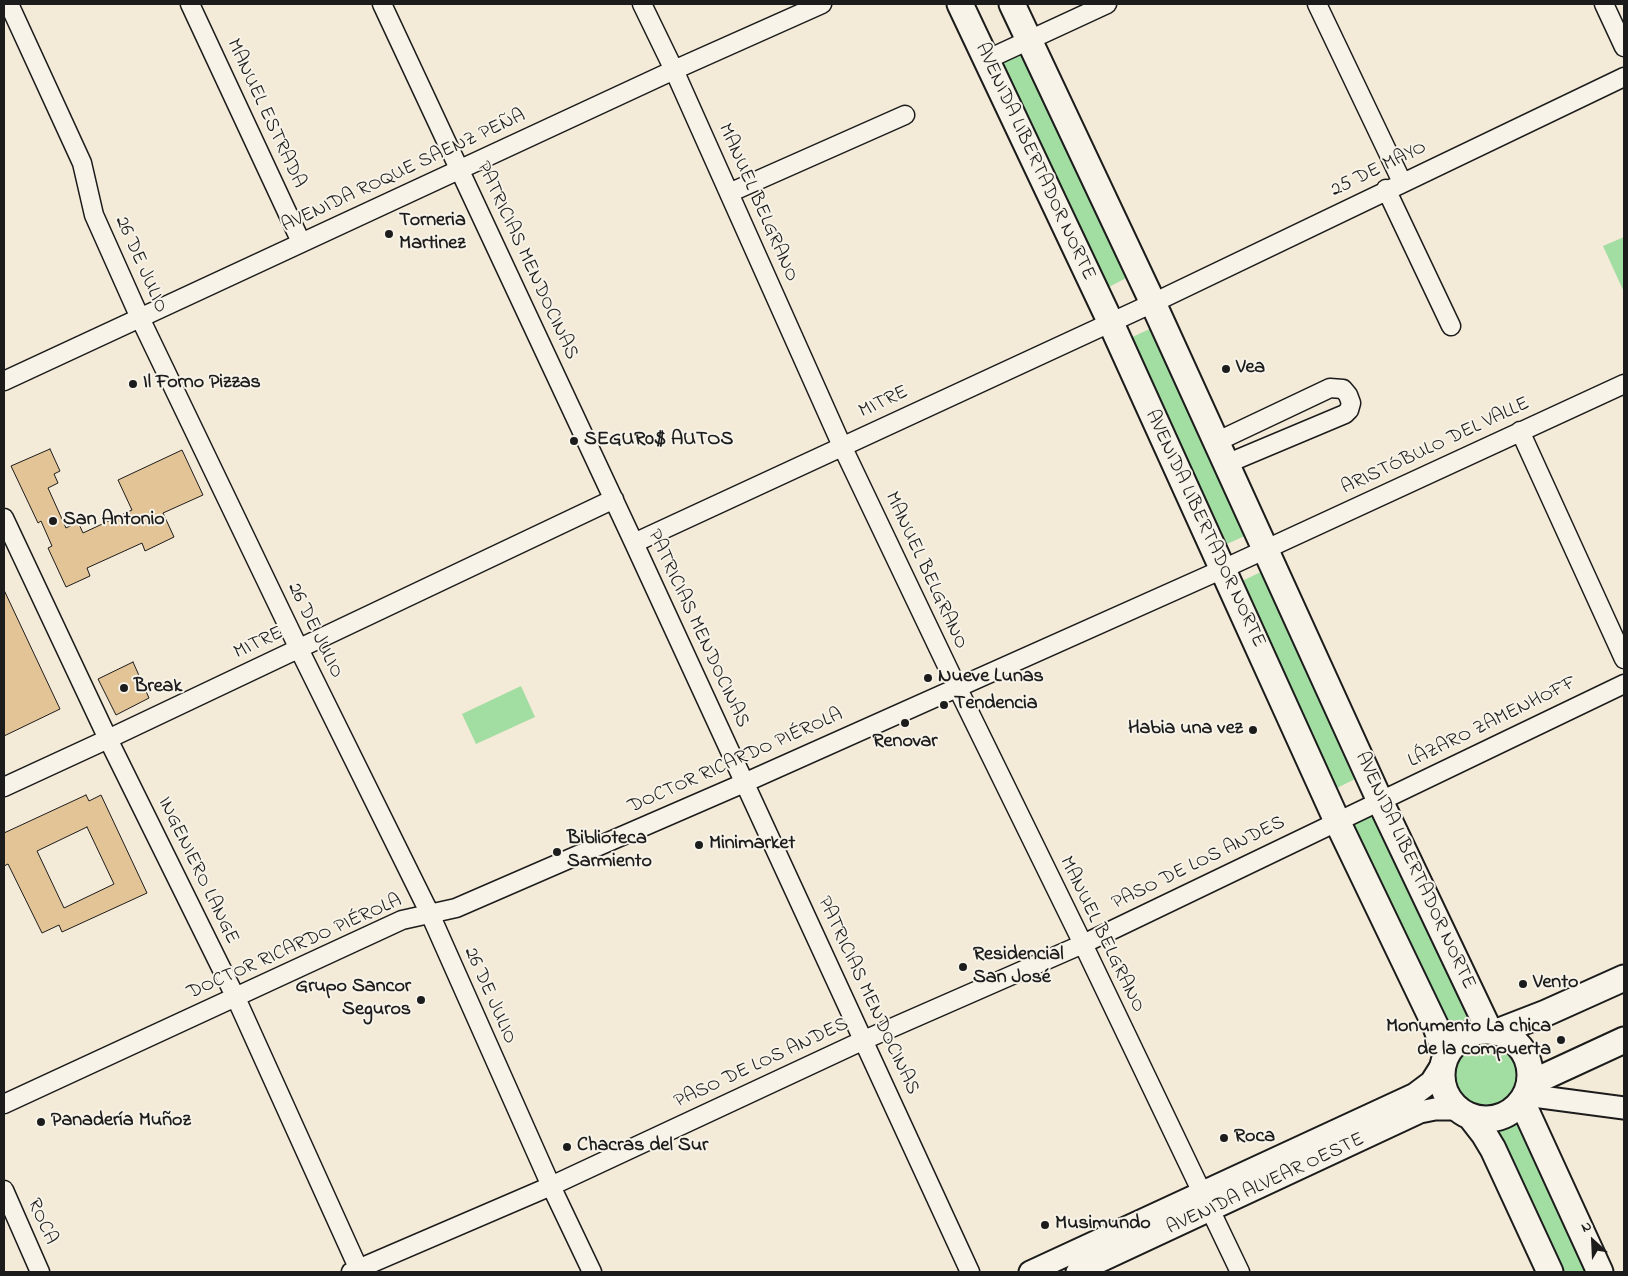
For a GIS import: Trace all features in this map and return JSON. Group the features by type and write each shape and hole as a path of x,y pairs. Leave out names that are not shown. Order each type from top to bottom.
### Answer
{"highway":[{"name":"AVENIDA LIBERTADOR NORTE","path":"960,4 1110,322 1337,821 1436,1027 1444,1059"},
{"name":"AVENIDA LIBERTADOR NORTE","path":"1012,4 1153,302 1380,801 1493,1031"},
{"path":"1550,1272 1493,1148 1448,1097 1442,1080 1444,1059 1460,1039 1474,1032 1493,1031 1546,1013 1624,978"},
{"path":"1464,1113 1484,1120 1498,1118 1512,1112 1526,1093 1531,1070 1528,1058 1513,1039 1493,1031"},
{"path":"1526,1093 1624,1040"},
{"path":"1526,1093 1600,1272"}],"main road":[{"name":"AVENIDA ALVEAR OESTE","path":"1030,1272 1415,1094 1431,1082 1444,1059"},
{"path":"1526,1093 1624,1108"},
{"name":"AVENIDA ALVEAR OESTE","path":"1077,1272 1420,1112 1435,1109 1464,1113"}],"street":[{"name":"26 DE JULIO","path":"9,4 82,163 94,215 140,318 299,649 430,914 551,1186 592,1272"},
{"name":"MANUEL ESTRADA","path":"190,4 301,242"},
{"name":"PATRICIAS MENDOCINAS","path":"382,4 614,499 970,1272"},
{"name":"MANUEL BELGRANO","path":"642,4 730,193 842,446 1240,1272"},
{"name":"AVENIDA ROQUE SAENZ PEÑA","path":"4,381 674,70 822,4"},
{"path":"986,60 1107,4"},
{"path":"1318,4 1402,182"},
{"path":"1604,4 1624,47"},
{"name":"25 DE MAYO","path":"1153,302 1624,76"},
{"path":"730,193 905,115"},
{"path":"1386,190 1451,326"},
{"name":"MITRE","path":"634,543 1153,302"},
{"name":"ARISTÓBULO DEL VALLE","path":"1265,549 1624,384"},
{"path":"1216,442 1330,388 1343,389 1348,395 1351,403 1349,410 1345,414 1226,464"},
{"path":"1520,431 1624,659"},
{"name":"MITRE","path":"4,787 614,499"},
{"name":"INGENIERO LANGE","path":"4,518 108,739 236,998 356,1271"},
{"name":"DOCTOR RICARDO PIÉROLA","path":"4,1104 402,920 456,908 744,783 1265,549"},
{"name":"LÁZARO ZAMENHOFF","path":"1380,801 1624,684"},
{"name":"PASO DE LOS ANDES","path":"356,1271 551,1186 864,1040 1083,944 1380,801"},
{"name":"ROCA","path":"4,1190 40,1272"}],"green space":[{"path":"1023,54 1128,277 1105,289 1001,64"},
{"path":"1624,237 1624,292 1603,246"},
{"path":"1152,328 1249,534 1227,544 1130,338"},
{"path":"1261,572 1359,777 1337,788 1240,582"},
{"path":"521,686 535,717 476,744 462,714"},
{"path":"1372,812 1470,1017 1448,1028 1351,822"},
{"path":"1487,1041 1500,1043 1510,1051 1518,1061 1520,1074 1518,1087 1510,1097 1500,1105 1487,1107 1474,1105 1464,1097 1456,1087 1454,1074 1456,1061 1464,1051 1474,1043"},
{"path":"1516,1118 1589,1272 1563,1272 1495,1129"}],"building":[{"path":"50,449 60,471 54,474 58,483 48,488 66,528 78,522 83,533 132,510 118,480 182,450 203,495 163,513 174,537 145,551 142,543 87,568 90,576 66,587 48,548 52,546 41,521 38,523 11,466"},
{"path":"4,590 60,709 4,736"},
{"name":"Break","path":"133,662 149,698 116,715 98,679"},
{"path":"86,795 89,801 101,795 147,893 62,932 59,925 42,933 8,864 4,866 4,833","holes":["87,827 114,884 64,908 37,851"]}],"place":[{"name":"Torneria Martinez","path":"389,234"},
{"name":"Vea","path":"1226,369"},
{"name":"Il Forno Pizzas","path":"133,384"},
{"name":"SEGUR0$ AUTOS","path":"574,441"},
{"name":"San Antonio","path":"53,521"},
{"name":"Nueve Lunas","path":"928,678"},
{"name":"Break","path":"124,688"},
{"name":"Tendencia","path":"944,705"},
{"name":"Renovar","path":"905,723"},
{"name":"Habia una vez","path":"1253,730"},
{"name":"Minimarket","path":"699,845"},
{"name":"Biblioteca Sarmiento","path":"557,852"},
{"name":"Residencial San José","path":"963,967"},
{"name":"Vento","path":"1523,984"},
{"name":"Grupo Sancor Seguros","path":"421,1000"},
{"name":"Monumento La chica de la compuerta","path":"1561,1040"},
{"name":"Panadería Muñoz","path":"41,1122"},
{"name":"Roca","path":"1224,1138"},
{"name":"Chacras del Sur","path":"567,1147"},
{"name":"Musimundo","path":"1045,1225"}]}
